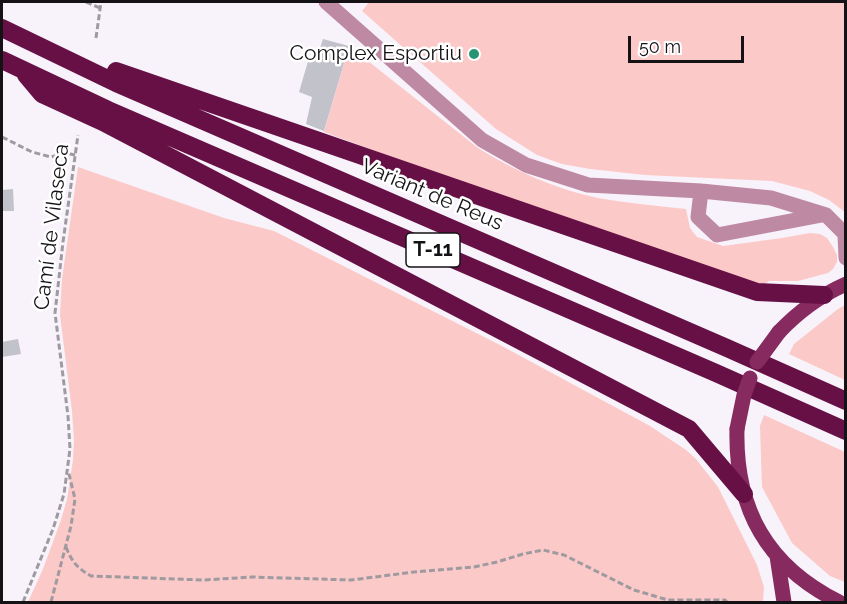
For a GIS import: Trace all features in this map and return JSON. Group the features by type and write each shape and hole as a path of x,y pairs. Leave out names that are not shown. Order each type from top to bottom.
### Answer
{"highway":[{"name":"Variant de Reus","path":"2,28 31,44 117,83 846,402"},
{"path":"31,44 54,43 121,73 757,292 824,295"},
{"name":"T-11","path":"2,60 108,110 846,431"},
{"path":"21,69 42,94 114,128 689,429 744,495"}],"main road":[{"path":"839,603 796,576 777,556 758,527 744,495 739,473 737,429 750,378 757,362 779,332 792,318 824,295 846,284"},
{"path":"777,556 783,603"}],"street":[{"path":"326,2 482,140 526,165 588,185 701,191 771,198 826,215 845,235 846,258"},
{"path":"701,191 698,217 717,235 826,215"}],"path":[{"path":"86,2 100,8"},
{"path":"96,38 101,2"},
{"name":"Camí de Vilaseca","path":"23,603 53,529 64,494 68,467 70,449 68,416 55,313 78,135"},
{"path":"2,137 32,152 51,157 65,153 75,155"},
{"path":"51,603 66,547 75,499 68,467"},
{"path":"66,547 71,559 80,570 91,576 204,580 252,577 351,580 474,567 543,550 564,555 634,590 668,600 725,600 727,603"}],"shaded area":[{"path":"369,2 845,2 845,212 829,200 810,191 772,181 645,175 590,169 562,164 537,155 496,129 362,11"},
{"path":"349,46 478,148 536,178 566,190 598,198 686,209 690,228 697,237 723,246 810,233 820,234 827,238 833,247 837,255 837,262 828,273 798,281 769,281 764,285 691,262 324,132"},
{"path":"78,167 224,218 274,231 500,345 650,426 686,450 718,487 757,565 764,587 763,602 28,602 61,520 73,460 72,411 60,315 62,279"},
{"path":"845,305 845,380 789,354 794,344"},
{"path":"764,415 845,452 845,582 830,576 792,543 762,487 760,426"}],"building":[{"path":"323,39 349,46 324,131 306,124 312,97 299,92 309,58 316,60"},
{"path":"13,189 14,211 2,211 2,190"},
{"path":"18,339 21,354 2,357 2,342"}],"place":[{"name":"Complex Esportiu","path":"474,54"}]}
